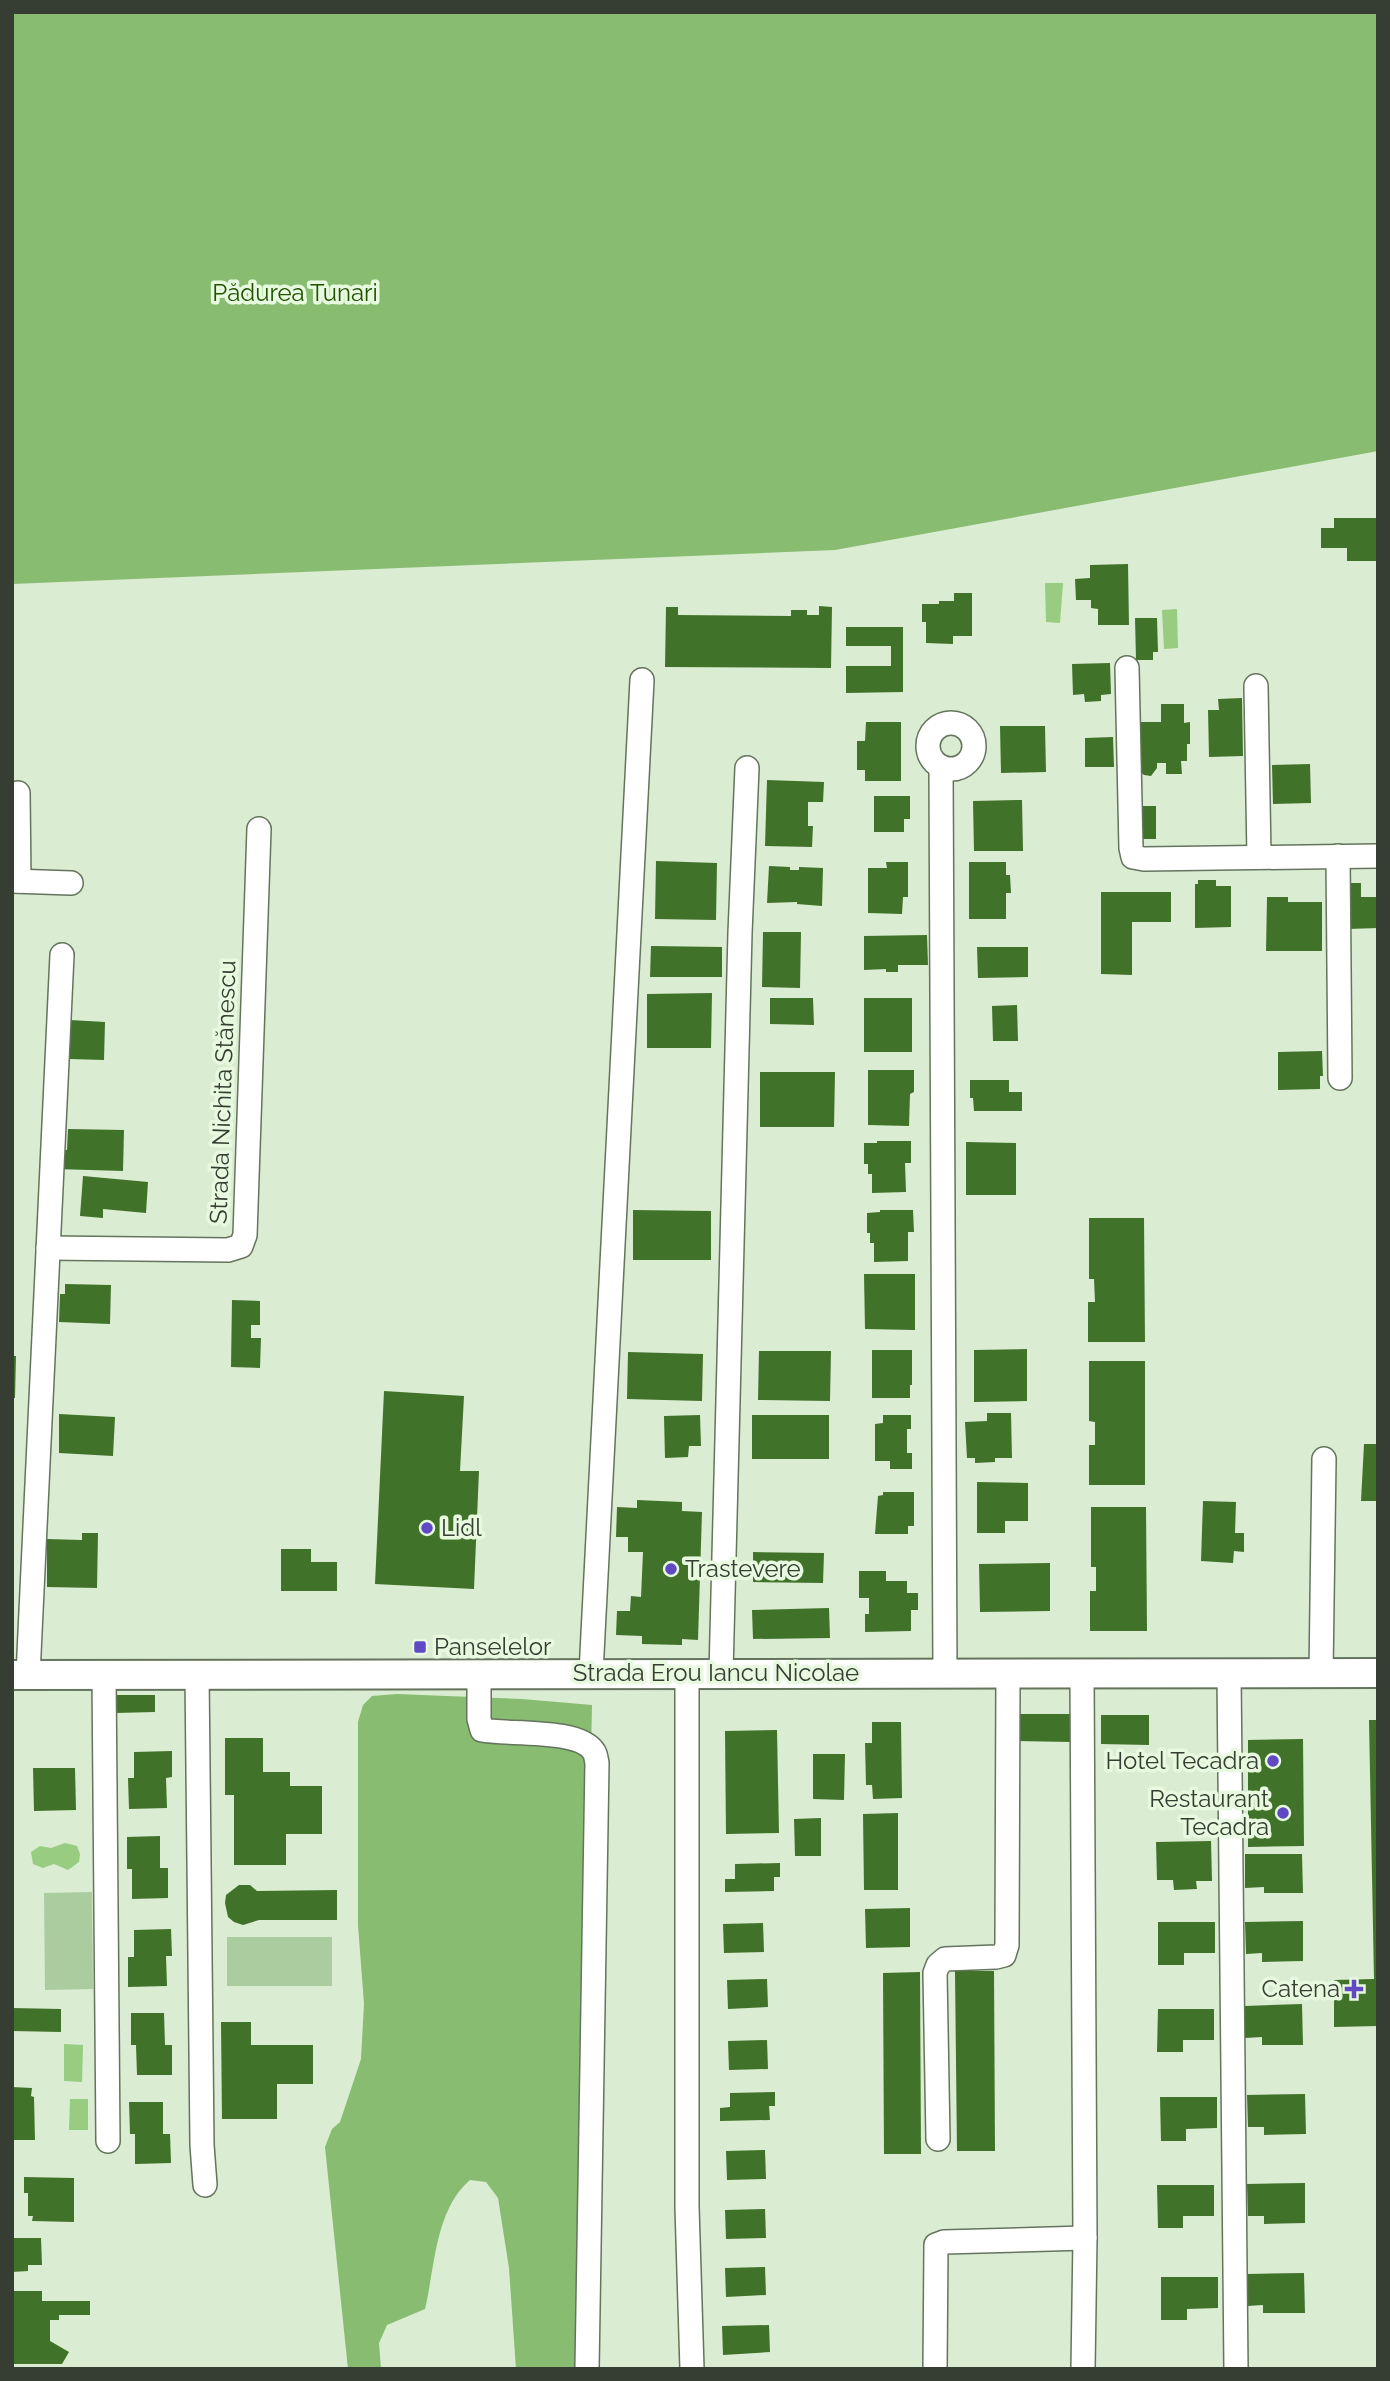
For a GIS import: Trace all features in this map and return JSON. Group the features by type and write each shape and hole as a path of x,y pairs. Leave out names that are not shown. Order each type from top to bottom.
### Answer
{"street":[{"path":"1128,668 1133,857 1378,856"},
{"path":"591,1673 642,680"},
{"path":"1256,686 1259,857"},
{"path":"722,1673 740,933 747,768"},
{"path":"941,768 945,1674"},
{"path":"18,793 15,881 71,883"},
{"name":"Strada Nichita Stănescu","path":"48,1248 228,1250 241,1247 245,1235 259,829"},
{"path":"1338,856 1340,1078"},
{"path":"20,1675 48,1248 62,955"},
{"path":"1321,1674 1324,1459"},
{"path":"197,1674 202,2145 205,2185"},
{"path":"479,1674 478,1719 482,1730 564,1737 584,1743 594,1752 597,1763 587,2369"},
{"path":"687,1674 687,2207 692,2369"},
{"path":"938,2139 935,1973 938,1965 945,1959 996,1957 1004,1955 1007,1945 1008,1674"},
{"path":"1082,1674 1085,2238 1083,2369"},
{"path":"1229,1674 1236,2369"},
{"name":"Strada Erou Iancu Nicolae","path":"20,1675 1378,1674"},
{"path":"104,1675 108,2141"},
{"path":"935,2369 936,2245 944,2242 1085,2238"}],"shaded area":[{"path":"1045,583 1063,583 1060,623 1046,622"},
{"path":"1177,609 1178,648 1164,649 1162,610"},
{"path":"65,1843 77,1846 80,1854 79,1862 68,1870 54,1864 43,1868 33,1864 31,1852 40,1846 51,1848"},
{"path":"92,1892 93,1989 45,1990 44,1893"},
{"path":"227,1937 332,1937 332,1986 227,1986"},
{"path":"64,2044 83,2045 82,2082 64,2081"},
{"path":"70,2099 88,2099 88,2130 69,2130"}],"green space":[{"name":"Pădurea Tunari","path":"12,12 1378,12 1378,451 835,550 12,584"},
{"path":"397,1694 592,1705 578,2369 516,2369 509,2268 498,2198 486,2182 470,2180 458,2192 443,2223 425,2309 387,2325 379,2343 381,2369 348,2369 325,2147 332,2129 340,2122 361,2059 364,2004 358,1925 358,1722 363,1705 372,1696"}],"building":[{"path":"1334,518 1378,518 1377,561 1347,561 1347,548 1321,548 1321,528 1334,528"},
{"path":"1128,564 1129,625 1098,625 1098,609 1091,608 1091,600 1076,600 1075,579 1090,578 1090,565"},
{"path":"954,593 972,593 972,636 953,636 953,644 926,643 926,622 922,622 922,604 954,601"},
{"path":"819,606 832,607 831,668 665,667 666,607 678,607 678,615 791,616 791,610 807,610 807,615 819,615"},
{"path":"1135,618 1157,618 1158,652 1153,652 1153,660 1136,660"},
{"path":"846,627 903,627 903,692 846,693 846,666 891,666 891,646 846,646"},
{"path":"1110,663 1111,694 1101,695 1101,701 1085,702 1084,694 1073,695 1072,664"},
{"path":"1242,698 1243,756 1209,757 1208,710 1219,710 1218,699"},
{"path":"1161,704 1184,704 1184,723 1190,722 1190,744 1187,744 1187,761 1181,761 1182,774 1166,774 1166,763 1157,763 1151,776 1144,775 1137,769 1136,722 1161,722"},
{"path":"866,722 901,722 901,781 865,781 865,770 857,770 857,741 865,741"},
{"path":"1000,726 1045,726 1046,772 1001,773"},
{"path":"1113,737 1114,767 1085,767 1085,738"},
{"path":"1310,764 1311,803 1273,804 1272,765"},
{"path":"767,780 824,782 823,802 808,802 808,826 813,826 812,847 765,846"},
{"path":"874,796 910,796 910,819 904,819 904,832 874,832"},
{"path":"1022,800 1023,851 974,851 973,801"},
{"path":"1135,806 1156,806 1156,839 1136,839"},
{"path":"656,861 717,863 716,920 655,919"},
{"path":"886,862 908,862 908,897 903,897 902,914 868,913 868,868 887,868"},
{"path":"969,862 1006,862 1011,893 1006,893 1006,919 969,919"},
{"path":"769,866 790,867 790,870 799,870 799,867 823,868 822,906 797,902 767,903"},
{"path":"1198,880 1216,880 1216,886 1231,886 1231,927 1195,928 1195,884 1198,884"},
{"path":"1344,883 1361,883 1361,897 1378,897 1378,928 1348,929"},
{"path":"1101,892 1171,892 1171,922 1132,922 1132,975 1101,974"},
{"path":"1267,897 1288,897 1288,902 1322,902 1322,951 1266,951"},
{"path":"763,932 801,932 800,988 762,987"},
{"path":"927,935 928,965 898,965 898,972 886,972 886,969 864,970 864,936"},
{"path":"651,946 722,947 722,977 650,977"},
{"path":"977,947 1028,947 1028,977 978,978"},
{"path":"712,993 711,1048 647,1048 647,994"},
{"path":"770,998 813,998 814,1025 770,1024"},
{"path":"864,998 912,998 912,1052 864,1052"},
{"path":"1017,1005 1018,1041 993,1041 992,1006"},
{"path":"70,1020 105,1022 104,1060 69,1059"},
{"path":"1322,1051 1323,1076 1320,1076 1320,1089 1278,1090 1278,1052"},
{"path":"868,1070 914,1070 909,1126 868,1125"},
{"path":"760,1072 835,1072 834,1127 760,1127"},
{"path":"970,1080 1009,1080 1009,1092 1022,1092 1022,1111 974,1111 973,1098 970,1098"},
{"path":"68,1129 124,1130 123,1171 56,1169 57,1150 67,1150"},
{"path":"911,1141 911,1163 905,1163 906,1192 872,1193 872,1174 868,1174 868,1164 864,1164 864,1143"},
{"path":"966,1142 1016,1143 1016,1195 966,1195"},
{"path":"83,1176 148,1182 146,1213 103,1209 103,1218 80,1216"},
{"path":"633,1210 711,1211 711,1260 633,1260"},
{"path":"880,1210 913,1210 914,1232 908,1232 908,1261 874,1262 874,1243 870,1243 870,1233 867,1233 867,1213"},
{"path":"1089,1218 1144,1218 1145,1342 1088,1342 1088,1302 1095,1302 1094,1279 1089,1279"},
{"path":"864,1274 915,1274 915,1330 865,1329"},
{"path":"65,1284 111,1285 110,1324 59,1322 60,1294 65,1294"},
{"path":"232,1300 260,1301 260,1325 251,1325 251,1338 261,1338 260,1368 231,1367"},
{"path":"1027,1349 1027,1401 974,1402 974,1350"},
{"path":"872,1350 912,1350 910,1398 872,1398"},
{"path":"759,1351 831,1351 830,1401 758,1400"},
{"path":"628,1352 703,1354 702,1401 627,1399"},
{"path":"12,1356 16,1356 15,1398 12,1398"},
{"path":"1089,1361 1145,1361 1145,1485 1089,1485 1089,1445 1095,1445 1095,1422 1089,1421"},
{"name":"Lidl","path":"384,1391 464,1396 460,1471 479,1471 474,1589 375,1584"},
{"path":"987,1413 1011,1413 1012,1458 995,1458 995,1462 975,1463 975,1458 967,1458 965,1422 987,1421"},
{"path":"59,1414 115,1417 113,1456 59,1453"},
{"path":"700,1415 701,1446 689,1446 688,1457 665,1458 664,1416"},
{"path":"752,1415 829,1415 829,1459 752,1459"},
{"path":"883,1415 911,1415 911,1429 907,1429 907,1453 912,1453 912,1469 890,1469 890,1461 875,1461 875,1424 883,1423"},
{"path":"1364,1444 1378,1444 1378,1501 1361,1501"},
{"path":"977,1482 1028,1483 1028,1521 1005,1521 1005,1533 977,1533"},
{"path":"883,1492 914,1492 914,1526 908,1526 908,1534 875,1534 878,1496 883,1495"},
{"name":"Trastevere","path":"637,1500 682,1502 682,1511 702,1512 698,1640 682,1639 682,1645 642,1644 642,1636 616,1635 617,1611 630,1611 631,1596 641,1597 643,1552 628,1552 628,1537 616,1537 617,1507 637,1508"},
{"path":"1203,1501 1236,1502 1235,1533 1244,1533 1244,1552 1234,1551 1233,1563 1201,1561"},
{"path":"1091,1507 1146,1507 1147,1631 1090,1631 1090,1591 1096,1591 1096,1567 1091,1567"},
{"path":"82,1533 98,1533 97,1588 47,1587 47,1539 82,1540"},
{"path":"281,1549 311,1549 311,1562 337,1562 337,1591 281,1591"},
{"path":"753,1552 824,1553 823,1583 753,1582"},
{"path":"1050,1563 1050,1611 980,1612 979,1564"},
{"path":"859,1571 886,1571 886,1581 907,1581 907,1593 918,1593 918,1610 911,1610 911,1631 865,1632 865,1614 869,1614 869,1598 859,1598"},
{"path":"829,1608 830,1638 753,1639 752,1610"},
{"path":"115,1695 155,1695 155,1712 115,1713"},
{"path":"1017,1714 1072,1714 1071,1742 1016,1741"},
{"path":"1101,1715 1149,1715 1149,1745 1101,1744"},
{"path":"1369,1720 1378,1720 1378,2026 1334,2027 1334,1980 1374,1979"},
{"path":"872,1722 901,1722 902,1798 873,1799 872,1785 866,1785 865,1743 872,1743"},
{"path":"777,1730 779,1833 726,1834 725,1731"},
{"path":"225,1738 263,1738 263,1772 290,1772 290,1786 322,1786 322,1834 286,1834 286,1865 234,1865 234,1795 225,1795"},
{"path":"1303,1739 1304,1846 1248,1847 1248,1740"},
{"path":"172,1751 172,1777 166,1778 167,1808 129,1809 128,1778 134,1778 134,1752"},
{"path":"813,1754 845,1754 844,1800 813,1799"},
{"path":"33,1768 75,1768 76,1810 34,1811"},
{"path":"898,1813 898,1890 864,1890 863,1814"},
{"path":"821,1818 821,1856 795,1856 794,1819"},
{"path":"160,1836 160,1868 168,1868 168,1898 132,1899 132,1869 127,1869 127,1837"},
{"path":"1211,1841 1212,1881 1196,1881 1197,1889 1174,1890 1173,1880 1157,1880 1156,1842"},
{"path":"1245,1854 1302,1854 1303,1893 1264,1893 1264,1887 1245,1888"},
{"path":"780,1863 780,1877 774,1877 774,1891 725,1892 725,1879 735,1879 735,1864"},
{"path":"239,1885 250,1885 257,1891 337,1890 337,1920 259,1920 243,1925 234,1922 228,1917 226,1895"},
{"path":"910,1908 910,1947 866,1948 865,1909"},
{"path":"1303,1921 1303,1961 1262,1962 1262,1953 1246,1954 1245,1922"},
{"path":"1158,1922 1215,1922 1215,1953 1184,1953 1184,1965 1158,1965"},
{"path":"763,1923 764,1952 724,1953 723,1924"},
{"path":"171,1929 172,1956 166,1956 167,1986 128,1987 128,1957 134,1957 134,1930"},
{"path":"955,1971 994,1971 995,2151 957,2151"},
{"path":"920,1972 921,2154 884,2154 883,1973"},
{"path":"767,1979 768,2007 728,2009 727,1980"},
{"path":"1302,2004 1303,2045 1262,2045 1262,2037 1245,2038 1245,2006"},
{"path":"12,2008 61,2009 61,2032 12,2031"},
{"path":"1158,2009 1214,2009 1214,2040 1183,2040 1183,2052 1157,2052"},
{"path":"131,2013 164,2013 165,2045 172,2045 172,2075 137,2075 136,2045 131,2045"},
{"path":"221,2022 251,2022 251,2045 313,2045 313,2084 277,2084 277,2119 222,2119"},
{"path":"767,2040 768,2069 729,2070 728,2041"},
{"path":"12,2087 32,2088 35,2140 12,2140"},
{"path":"775,2092 775,2106 769,2106 770,2120 720,2121 720,2108 730,2107 730,2093"},
{"path":"1305,2094 1306,2134 1264,2135 1264,2127 1248,2127 1247,2095"},
{"path":"1160,2097 1217,2097 1217,2128 1186,2129 1186,2141 1161,2141"},
{"path":"129,2102 163,2102 163,2134 170,2134 171,2163 135,2164 135,2134 130,2134"},
{"path":"765,2150 766,2179 727,2180 726,2151"},
{"path":"24,2177 74,2178 74,2222 32,2221 33,2216 28,2216 28,2193 24,2193"},
{"path":"1305,2183 1305,2223 1264,2224 1264,2216 1248,2216 1247,2184"},
{"path":"1157,2185 1214,2185 1214,2216 1183,2216 1183,2228 1158,2228"},
{"path":"765,2209 766,2238 726,2239 725,2210"},
{"path":"12,2238 41,2238 42,2265 28,2265 28,2271 12,2272"},
{"path":"765,2267 766,2295 726,2297 725,2268"},
{"path":"1304,2273 1305,2313 1263,2313 1263,2305 1247,2306 1247,2274"},
{"path":"1161,2277 1218,2277 1218,2308 1187,2309 1187,2320 1161,2320"},
{"path":"12,2291 42,2291 42,2301 90,2301 90,2315 59,2315 59,2320 50,2320 50,2341 69,2352 62,2364 12,2364"},
{"path":"769,2325 770,2352 723,2355 722,2326"}],"place":[{"name":"Lidl","path":"427,1528"},
{"name":"Trastevere","path":"671,1569"},
{"name":"Panselelor","path":"420,1647"},
{"name":"Hotel Tecadra","path":"1273,1761"},
{"name":"Restaurant Tecadra","path":"1283,1813"},
{"name":"Catena","path":"1354,1989"}]}
